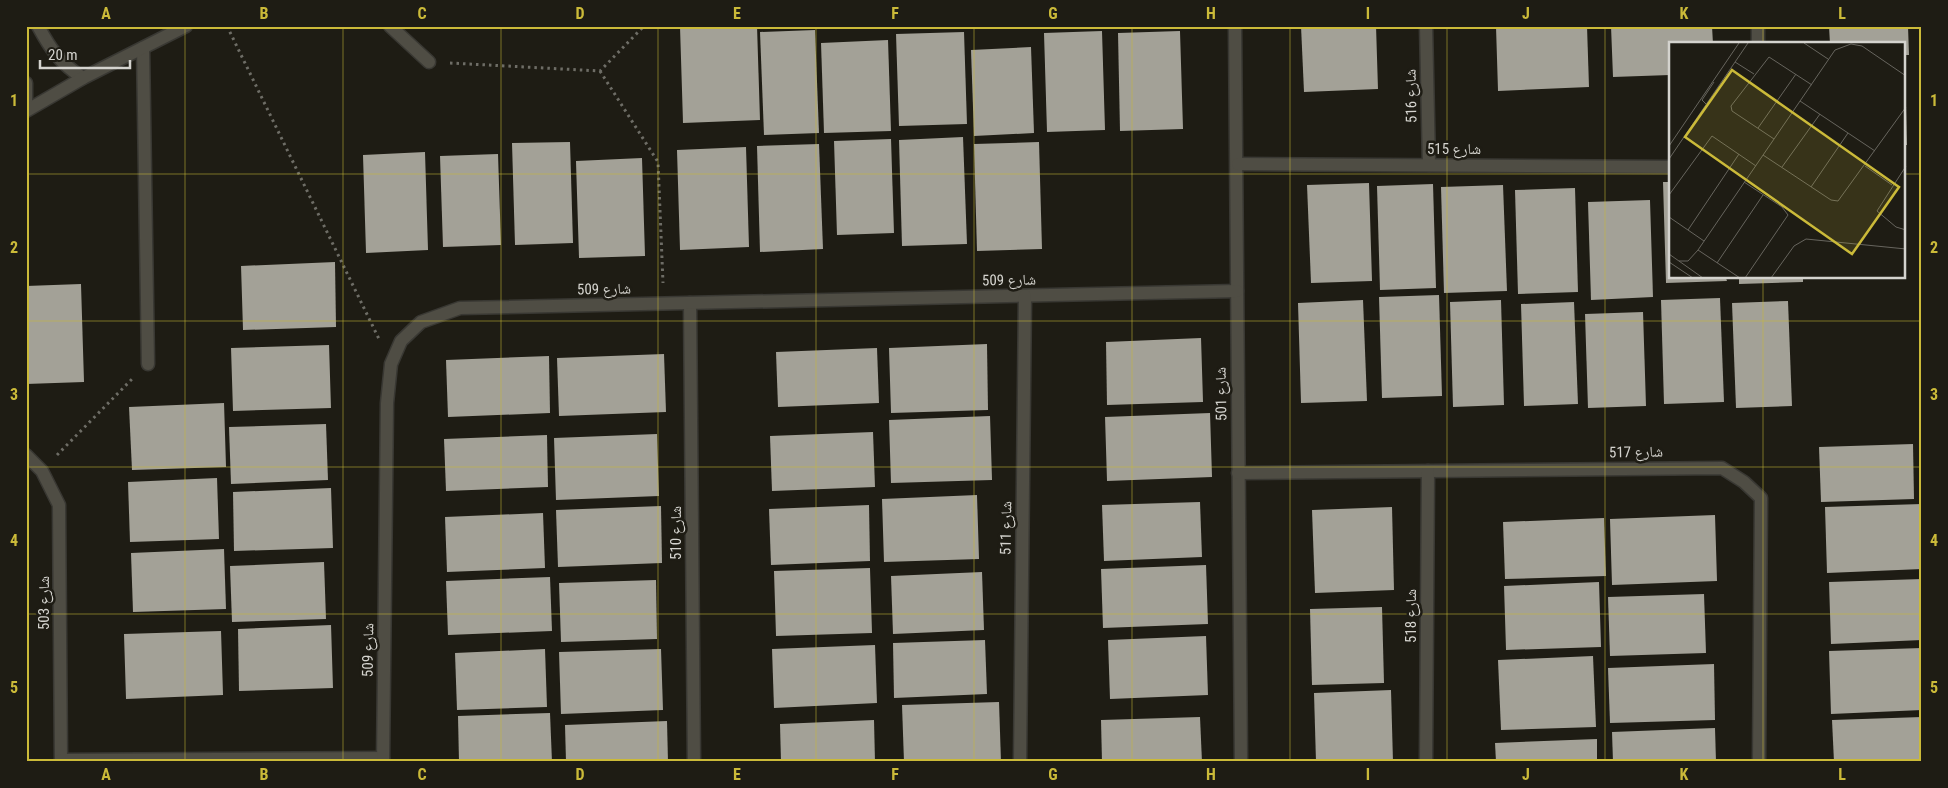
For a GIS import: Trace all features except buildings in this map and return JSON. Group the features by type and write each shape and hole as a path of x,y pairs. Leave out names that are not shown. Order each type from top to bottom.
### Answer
{"street":[{"path":"38,26 56,56 68,68 83,78"},
{"path":"26,83 26,110 83,78 186,26"},
{"path":"390,26 429,62"},
{"name":"شارع 501","path":"1235,26 1238,164 1237,291 1241,762"},
{"name":"شارع 516","path":"1426,26 1429,165"},
{"path":"1758,26 1758,42"},
{"path":"143,48 148,364"},
{"name":"شارع 515","path":"1238,164 1669,166"},
{"name":"شارع 509","path":"61,761 383,760 387,403 391,364 401,342 421,322 460,308 1237,291"},
{"name":"شارع 511","path":"1020,762 1026,296"},
{"name":"شارع 510","path":"690,303 694,762"},
{"name":"شارع 503","path":"26,456 42,470 59,505 61,761"},
{"name":"شارع 517","path":"1238,473 1722,468 1744,482 1761,498 1759,762"},
{"name":"شارع 518","path":"1426,762 1428,471"}],"path":[{"path":"227,26 391,364"},
{"path":"429,62 600,71 644,26"},
{"path":"600,71 658,162 663,304"},
{"path":"42,470 148,364"}]}
